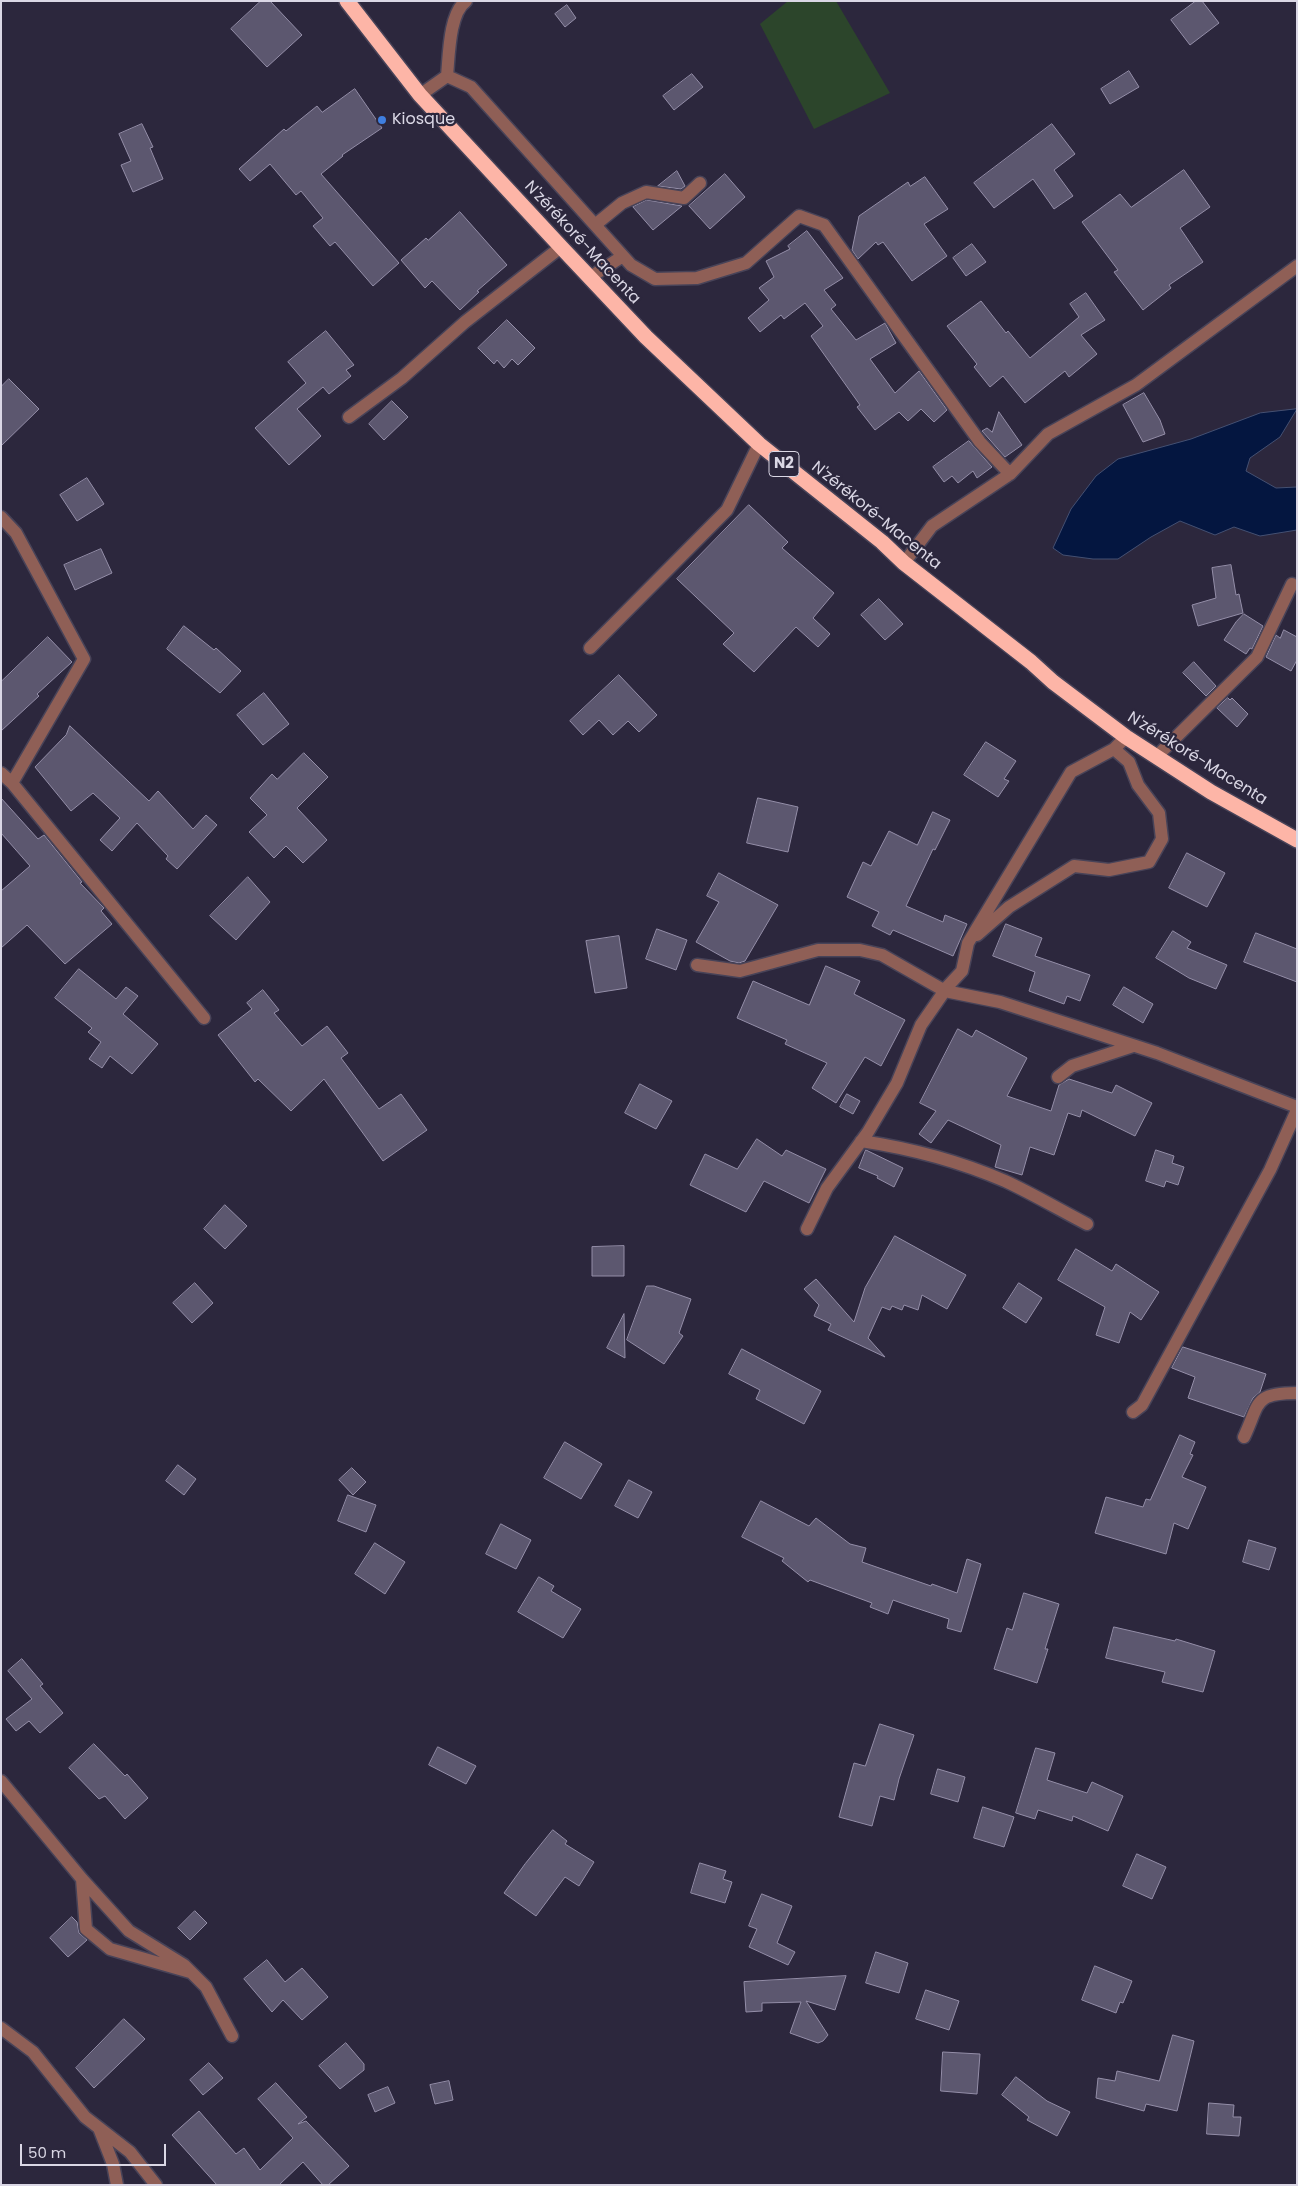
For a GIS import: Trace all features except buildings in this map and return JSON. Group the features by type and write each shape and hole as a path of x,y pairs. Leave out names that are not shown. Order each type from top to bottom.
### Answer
{"highway":[{"name":"N'zérékoré-Macenta","path":"347,1 420,95 561,248 646,337 759,444 882,542 904,563 1031,662 1053,682 1126,737 1211,792 1297,840"}],"street":[{"path":"420,95 447,76 451,31 460,5 466,1"},
{"path":"447,76 471,87 623,256 631,264 655,279 697,278 746,263 799,216 824,225 980,442 1010,474"},
{"path":"596,225 622,203 646,192 684,198 700,183"},
{"path":"349,417 402,378 466,322 561,248"},
{"path":"589,278 623,256"},
{"path":"904,563 932,526 1010,474 1048,434 1136,385 1297,266"},
{"path":"590,648 726,510 759,444"},
{"path":"1,517 16,534 84,659 12,782"},
{"path":"1156,757 1257,657 1292,584"},
{"path":"808,1229 827,1188 861,1141 897,1083 921,1024 962,971 968,943 1071,772 1114,749 1126,737"},
{"path":"968,943 1009,907 1074,866 1109,870 1149,862 1162,839 1159,814 1138,785 1129,762 1114,749"},
{"path":"1,772 12,782 204,1018"},
{"path":"697,964 740,971 818,950 860,950 882,955 945,991 1000,1002 1133,1046 1297,1109 1270,1170 1142,1405 1133,1412"},
{"path":"1058,1077 1072,1066 1133,1046"},
{"path":"861,1141 939,1158 1005,1181 1087,1224"},
{"path":"1244,1437 1258,1402 1271,1394 1297,1393"},
{"path":"1,1781 82,1879 129,1931 184,1965 206,1987 232,2036"},
{"path":"82,1879 86,1928 110,1949 191,1972"},
{"path":"1,2028 33,2052 84,2118 130,2152 156,2185"},
{"path":"98,2128 113,2164 116,2185"}],"green space":[{"path":"788,1 836,1 890,93 814,129 760,24"}],"water":[{"path":"1297,409 1280,437 1250,458 1246,471 1276,488 1297,487 1297,530 1260,536 1234,527 1215,535 1180,521 1151,537 1118,559 1093,559 1063,555 1053,548 1071,509 1096,476 1118,459 1191,439 1260,413"}],"place":[{"name":"Kiosque","path":"382,120"}]}
